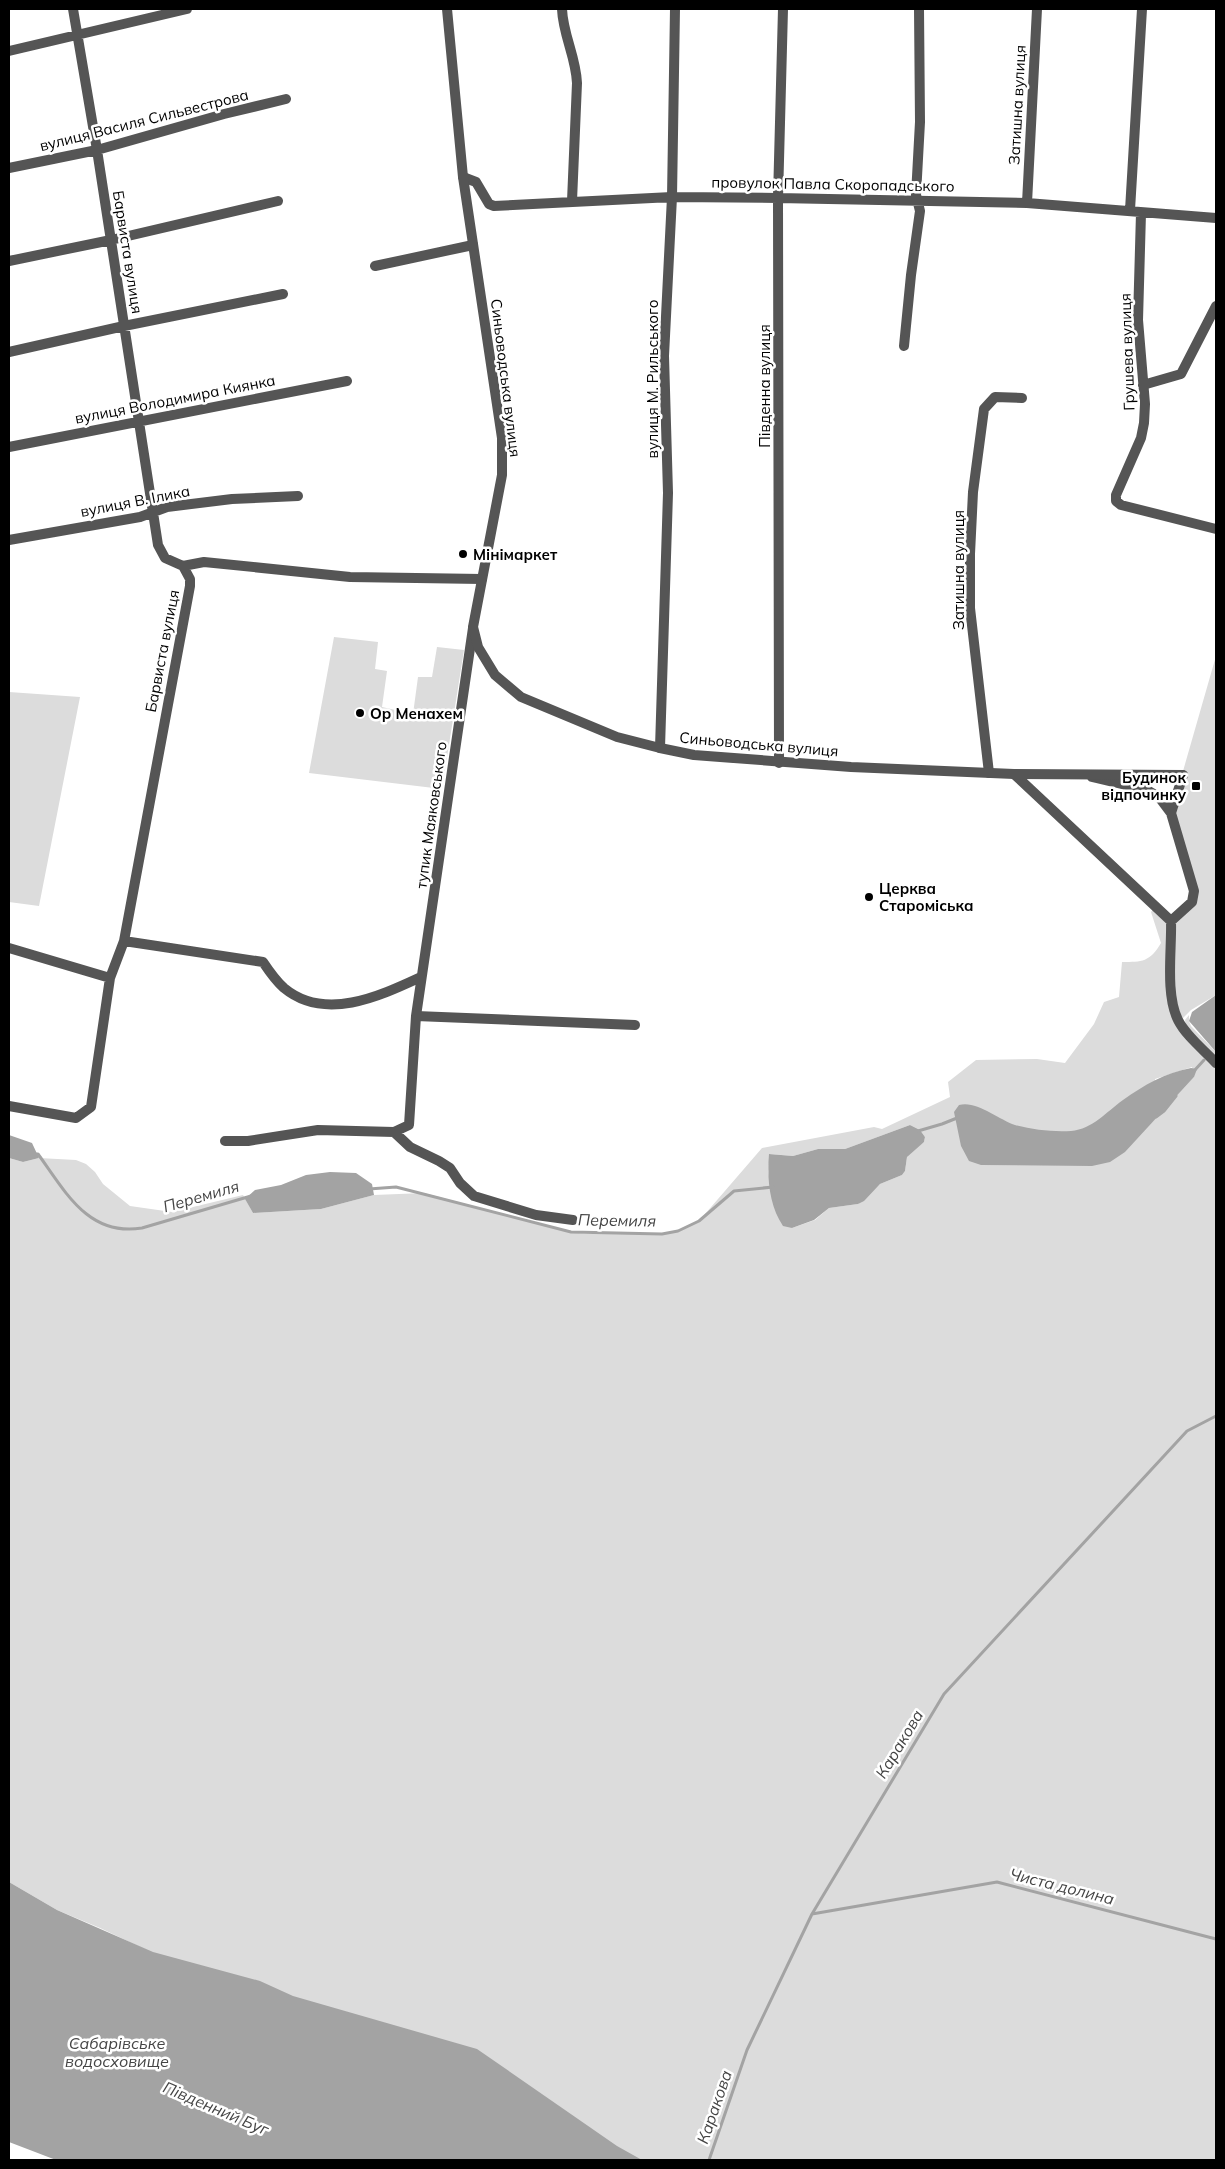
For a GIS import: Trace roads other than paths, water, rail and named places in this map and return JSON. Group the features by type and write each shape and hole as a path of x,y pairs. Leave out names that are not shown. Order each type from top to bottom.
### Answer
{"street":[{"name":"Барвиста вулиця","path":"9,1106 76,1118 92,1107 110,978 124,941 190,586 190,579 183,566 172,562 161,553 138,421 97,150 73,9"},
{"path":"9,51 187,9"},
{"name":"Синьоводська вулиця","path":"447,9 463,176 503,449 502,475 473,627 478,647 491,670 520,697 617,737 694,756 778,763 1014,774 1086,776 1183,775 1171,813"},
{"path":"562,9 564,30 576,67 577,83 572,201"},
{"name":"вулиця М. Рильського","path":"660,748 668,493 664,356 672,196 675,9"},
{"name":"Південна вулиця","path":"778,763 778,198 783,9"},
{"path":"904,346 920,211 916,195 920,122 919,9"},
{"name":"Затишна вулиця","path":"1026,203 1037,9"},
{"path":"1130,210 1142,9"},
{"name":"вулиця Василя Сильвестрова","path":"9,168 97,150 224,114 286,100"},
{"name":"провулок Павла Скоропадського","path":"463,176 476,182 489,204 494,206 672,196 918,200 1026,203 1216,218"},
{"path":"9,261 111,240 278,201"},
{"name":"Грушева вулиця","path":"1141,213 1138,320 1145,404 1141,438 1116,496 1116,501 1121,505 1216,529"},
{"path":"375,266 473,245"},
{"path":"9,352 124,326 282,294"},
{"path":"1143,386 1181,374 1216,306"},
{"name":"вулиця Володимира Киянка","path":"9,447 347,381"},
{"name":"Затишна вулиця","path":"989,773 970,608 973,492 984,409 995,397 1022,398"},
{"name":"вулиця В. Ілика","path":"9,540 140,517 168,507 223,500 298,496"},
{"path":"183,566 204,562 350,577 482,579"},
{"name":"тупик Маяковського","path":"394,1132 409,1124 416,1016 421,977 473,627"},
{"path":"1014,774 1171,921 1171,981 1174,1011 1181,1026 1216,1063"},
{"name":"Синьоводська вулиця","path":"1086,776 1147,790 1159,797 1171,813"},
{"path":"1171,813 1194,891 1192,902 1171,921"},
{"path":"124,941 263,962 283,987 296,997 313,1003 347,1004 372,998 421,977"},
{"path":"9,948 110,978"},
{"path":"416,1016 636,1025"},
{"path":"225,1141 248,1141 318,1130 394,1132 410,1147 450,1168 460,1183 474,1196 536,1215 573,1220"}],"water":[{"path":"1216,995 1216,1052 1189,1021 1192,1012"},
{"path":"1191,1068 1197,1069 1194,1077 1125,1152 1110,1162 1092,1166 981,1165 969,1161 961,1146 954,1112 959,1105 973,1105 1022,1127 1057,1131 1079,1130 1093,1123 1155,1080"},
{"path":"910,1125 920,1130 925,1137 924,1142 907,1157 905,1171 902,1175 880,1184 864,1201 858,1204 829,1208 814,1220 792,1228 783,1226 778,1218 770,1191 769,1154 793,1156 818,1149 845,1149"},
{"path":"9,1135 32,1143 39,1158 23,1162 9,1158"},
{"path":"330,1172 356,1173 372,1184 374,1195 321,1209 253,1213 245,1199 255,1190 281,1185 306,1175"},
{"name":"Сабарівське водосховище","path":"9,1882 57,1910 153,1952 260,1981 293,1996 477,2049 617,2146 642,2160 56,2160 9,2142"}],"waterway":[{"name":"Перемиля","path":"1194,1071 1204,1060"},
{"name":"Перемиля","path":"1156,1117 1164,1111 1176,1096"},
{"name":"Перемиля","path":"918,1131 957,1118"},
{"name":"Перемиля","path":"35,1154 38,1154 80,1208 92,1218 107,1225 123,1229 142,1228 251,1196"},
{"name":"Перемиля","path":"369,1189 396,1187 571,1232 662,1234 678,1231 699,1221 734,1191 773,1187"},
{"name":"Каракова","path":"709,2160 747,2050 812,1914 944,1694 1187,1431 1216,1416"},
{"name":"Чиста долина","path":"812,1914 997,1882 1216,1939"}],"place":[{"name":"Мінімаркет","path":"463,554"},
{"name":"Ор Менахем","path":"360,713"},
{"name":"Будинок відпочинку","path":"1196,786"},
{"name":"Церква Староміська","path":"869,897"}],"water label":[{"name":"Південний Буг","path":"216,2108"}]}
